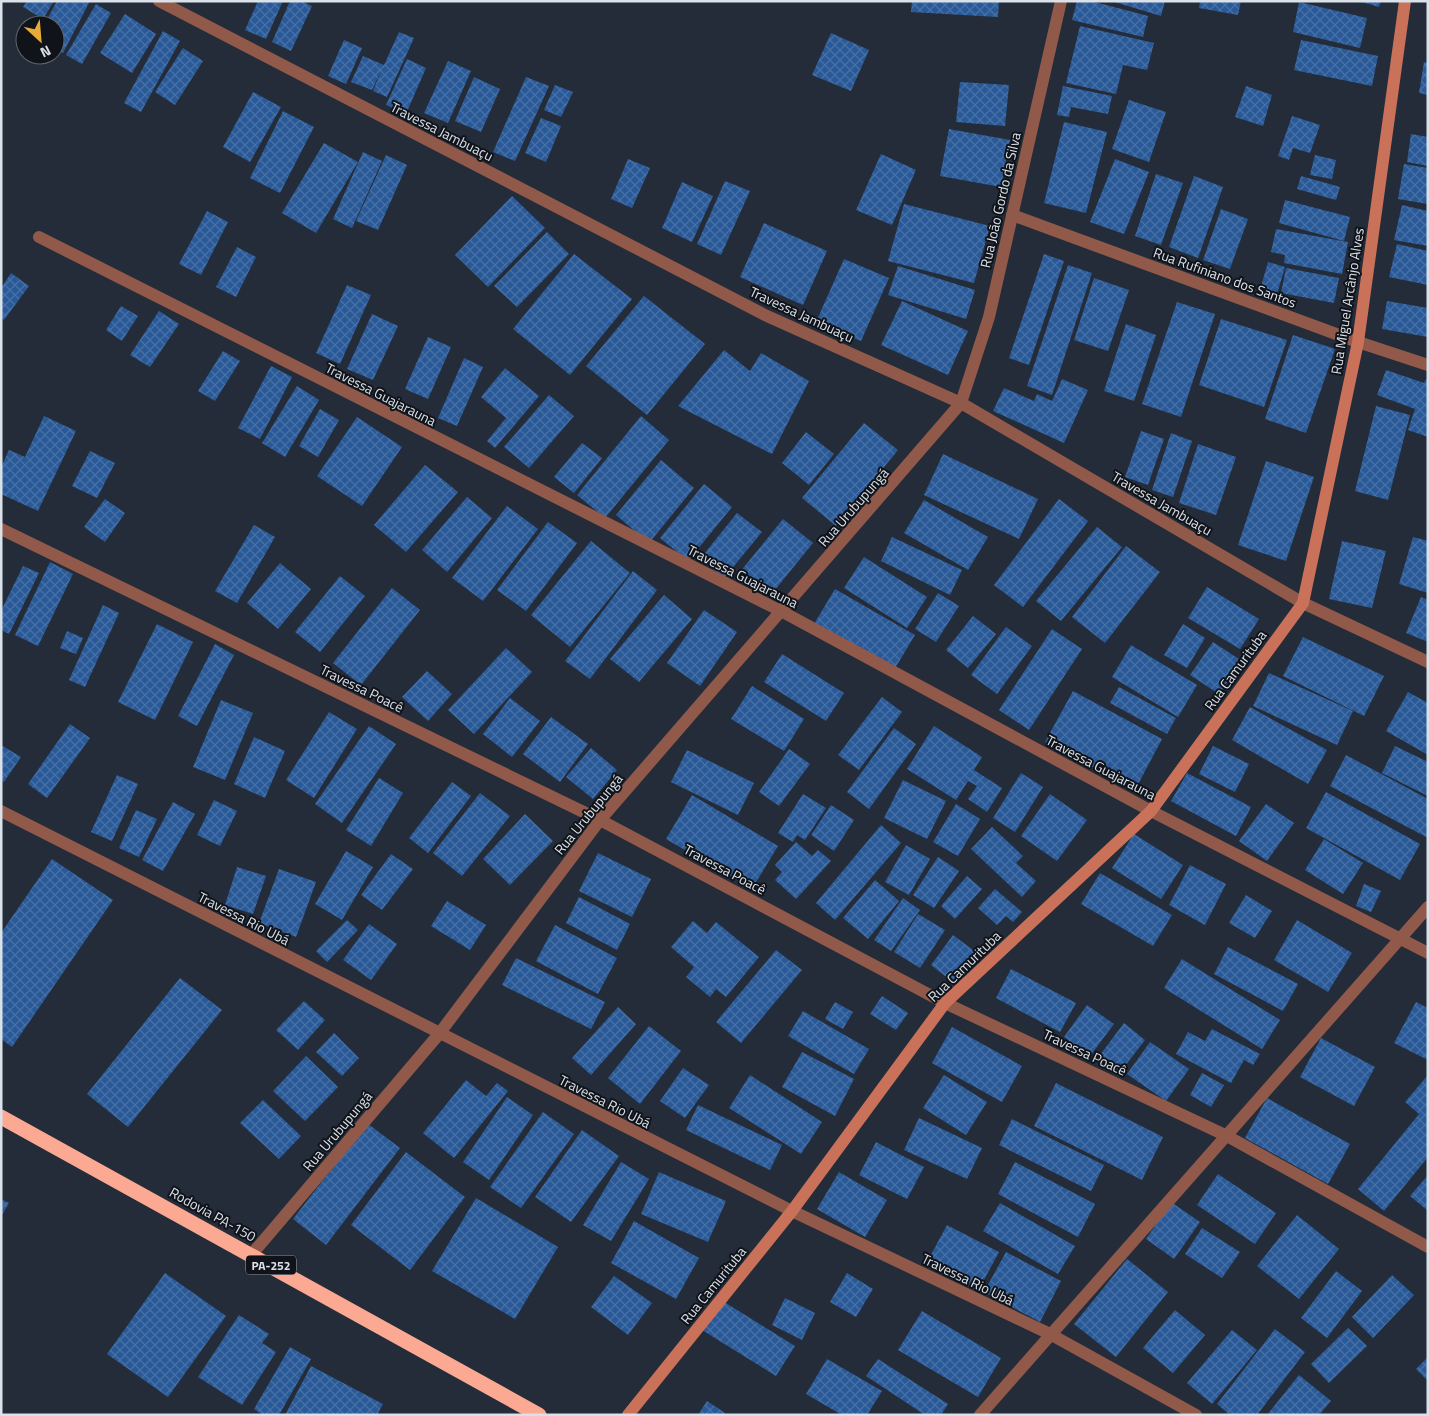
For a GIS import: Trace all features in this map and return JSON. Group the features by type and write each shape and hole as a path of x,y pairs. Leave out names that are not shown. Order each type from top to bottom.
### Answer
{"highway":[{"name":"Rodovia PA-150","path":"1,1116 539,1415"}],"street":[{"name":"Travessa Jambuaçu","path":"159,1 767,316 961,403 1304,603 1428,662"},
{"name":"Rua João Gordo da Silva","path":"961,403 989,317 1061,1"},
{"name":"Rua Miguel Arcânjo Alves","path":"1304,603 1358,342 1405,1"},
{"name":"Rua Rufiniano dos Santos","path":"1012,215 1358,342 1428,365"},
{"name":"Travessa Guajarauna","path":"39,237 781,611 1151,811 1428,953"},
{"name":"Rua Urubupungá","path":"252,1254 439,1034 600,820 961,403"},
{"name":"Travessa Poacê","path":"1,529 600,820 945,1003 1227,1136 1428,1247"},
{"name":"Rua Camurituba","path":"628,1415 792,1211 945,1003 1151,811 1304,603"},
{"name":"Travessa Rio Ubá","path":"1,811 792,1211 1050,1334 1196,1415"},
{"path":"980,1415 1402,939 1428,907"}],"building":[{"path":"27,1 54,1 45,15 36,15 23,7"},
{"path":"57,1 90,1 65,49 65,15 49,15"},
{"path":"258,1 283,1 266,39 245,30"},
{"path":"290,1 301,1 312,6 291,51 272,42"},
{"path":"912,1 999,1 998,17 911,12"},
{"path":"1077,1 1091,1 1148,16 1143,37 1072,20"},
{"path":"1111,1 1165,1 1161,16"},
{"path":"1200,1 1241,1 1238,15 1199,8"},
{"path":"1358,1 1381,1 1379,7"},
{"path":"1299,2 1367,18 1360,48 1293,32"},
{"path":"96,4 111,13 82,64 66,55"},
{"path":"125,14 156,34 132,73 100,53"},
{"path":"1080,26 1154,43 1147,70 1123,65 1116,94 1066,83"},
{"path":"163,31 180,41 141,112 124,103"},
{"path":"399,32 414,38 387,97 373,91 381,71 372,90 351,82 363,56 384,65"},
{"path":"831,33 869,50 851,91 812,75"},
{"path":"344,40 362,48 346,84 328,76"},
{"path":"1301,40 1378,56 1372,86 1294,70"},
{"path":"183,48 203,61 175,105 155,92"},
{"path":"407,59 426,68 406,114 386,105"},
{"path":"448,61 471,71 448,123 424,113"},
{"path":"1424,62 1428,63 1428,95 1419,93"},
{"path":"474,77 500,89 481,132 455,121"},
{"path":"526,77 549,86 515,161 493,152"},
{"path":"960,82 1009,85 1005,126 956,122"},
{"path":"555,85 573,92 561,117 544,110"},
{"path":"1063,86 1112,96 1108,114 1071,107 1069,117 1057,115"},
{"path":"1246,86 1272,95 1263,126 1235,117"},
{"path":"253,92 281,107 250,162 223,147"},
{"path":"1129,100 1166,112 1149,162 1112,149"},
{"path":"283,111 314,127 280,193 250,178"},
{"path":"1292,116 1320,125 1310,153 1293,148 1289,160 1278,156"},
{"path":"541,118 561,126 546,162 525,153"},
{"path":"1064,122 1107,132 1086,213 1044,203"},
{"path":"949,129 1010,140 1001,187 940,176"},
{"path":"1411,134 1428,137 1428,166 1407,162"},
{"path":"324,143 358,162 316,233 282,213"},
{"path":"363,152 382,161 352,228 333,219"},
{"path":"881,154 916,170 892,225 856,210"},
{"path":"386,155 407,165 378,230 356,221"},
{"path":"1315,155 1336,160 1332,179 1310,175"},
{"path":"628,159 650,168 632,208 611,199"},
{"path":"1115,159 1149,172 1124,234 1090,222"},
{"path":"1404,164 1428,168 1428,204 1398,199"},
{"path":"1156,174 1183,183 1161,245 1135,236"},
{"path":"1194,176 1223,187 1198,258 1169,247"},
{"path":"1301,176 1340,187 1336,200 1297,189"},
{"path":"725,181 750,191 721,255 697,244"},
{"path":"682,182 713,196 692,242 662,228"},
{"path":"512,196 545,228 488,287 455,255"},
{"path":"1285,200 1350,217 1344,241 1279,223"},
{"path":"904,204 990,226 974,283 888,261"},
{"path":"1402,205 1428,211 1428,246 1394,240"},
{"path":"1221,209 1248,219 1230,269 1203,260"},
{"path":"207,211 228,222 201,275 179,264"},
{"path":"764,223 827,251 803,305 740,277"},
{"path":"1276,229 1348,242 1342,274 1284,263 1285,255 1271,252"},
{"path":"547,232 569,254 517,307 494,286"},
{"path":"1397,244 1428,251 1428,285 1389,277"},
{"path":"237,247 256,257 236,297 216,287"},
{"path":"574,254 632,299 570,375 513,329"},
{"path":"1044,254 1064,261 1029,365 1009,358"},
{"path":"844,259 889,278 861,341 816,322"},
{"path":"1268,262 1285,267 1277,294 1260,290"},
{"path":"1068,265 1092,273 1052,395 1027,386"},
{"path":"898,266 975,290 966,319 888,295"},
{"path":"1286,268 1339,278 1334,303 1281,293"},
{"path":"11,273 29,286 4,320 1,318 1,288"},
{"path":"1094,278 1129,290 1108,351 1074,340"},
{"path":"347,285 371,295 340,364 316,353"},
{"path":"644,296 705,344 647,415 586,366"},
{"path":"902,301 968,331 948,375 881,345"},
{"path":"1387,301 1428,308 1428,337 1382,329"},
{"path":"1177,302 1215,314 1181,417 1142,404"},
{"path":"121,306 138,316 122,341 106,330"},
{"path":"159,311 179,324 150,367 130,355"},
{"path":"372,314 398,326 373,380 347,369"},
{"path":"1221,319 1287,340 1264,407 1199,385"},
{"path":"1126,324 1156,335 1134,401 1104,391"},
{"path":"1293,335 1335,349 1306,433 1265,419"},
{"path":"428,337 451,347 428,399 405,389"},
{"path":"724,350 750,371 761,353 809,381 772,454 678,406"},
{"path":"223,351 240,361 215,401 198,391"},
{"path":"464,358 483,367 457,426 438,418"},
{"path":"271,366 292,377 260,439 238,428"},
{"path":"505,368 539,396 495,448 487,441 506,418 481,397"},
{"path":"1386,370 1424,383 1426,379 1428,380 1428,437 1408,430 1415,409 1377,395"},
{"path":"1062,379 1088,390 1064,443 993,411 1004,388 1034,401 1037,394 1052,401"},
{"path":"297,386 319,400 285,457 262,443"},
{"path":"549,395 574,416 529,468 504,447"},
{"path":"1376,406 1410,415 1388,500 1355,491"},
{"path":"320,409 339,420 318,457 299,446"},
{"path":"44,416 76,431 38,511 1,494 1,467 9,450 25,457"},
{"path":"641,416 669,440 605,518 577,495"},
{"path":"357,417 402,447 362,506 317,476"},
{"path":"864,423 898,450 836,526 802,498"},
{"path":"1141,431 1164,439 1148,485 1125,477"},
{"path":"806,432 834,454 809,485 782,463"},
{"path":"1171,433 1192,441 1173,497 1152,490"},
{"path":"582,443 602,458 574,493 554,477"},
{"path":"1198,444 1236,457 1216,515 1179,503"},
{"path":"90,451 115,463 97,498 72,486"},
{"path":"943,454 1038,499 1019,539 924,495"},
{"path":"661,460 694,488 649,543 616,515"},
{"path":"1266,461 1314,477 1286,561 1238,545"},
{"path":"425,465 458,492 406,552 374,525"},
{"path":"704,484 732,507 688,561 660,538"},
{"path":"467,497 492,518 447,572 422,550"},
{"path":"105,499 125,513 105,542 84,527"},
{"path":"1059,499 1088,521 1023,607 994,585"},
{"path":"924,500 988,537 968,570 904,533"},
{"path":"507,506 538,529 483,601 452,578"},
{"path":"737,513 762,532 724,578 700,559"},
{"path":"783,519 813,543 770,596 740,572"},
{"path":"548,522 577,543 526,611 497,590"},
{"path":"254,525 275,537 237,603 215,591"},
{"path":"1097,527 1122,547 1061,621 1036,601"},
{"path":"892,537 962,570 950,595 881,561"},
{"path":"1413,537 1428,541 1428,593 1399,584"},
{"path":"591,541 630,573 570,647 531,615"},
{"path":"1342,541 1386,551 1372,608 1329,599"},
{"path":"1126,546 1160,572 1105,643 1072,617"},
{"path":"864,557 927,597 907,628 844,588"},
{"path":"50,562 73,574 38,646 15,635"},
{"path":"280,563 311,589 278,629 247,603"},
{"path":"23,566 39,573 9,634 1,630 1,611"},
{"path":"633,571 657,590 590,679 565,661"},
{"path":"340,576 365,596 320,652 295,632"},
{"path":"1207,587 1259,619 1240,649 1188,618"},
{"path":"392,588 420,610 361,685 333,663"},
{"path":"835,589 915,635 894,670 814,624"},
{"path":"938,593 959,606 936,642 915,629"},
{"path":"664,595 692,619 639,682 610,659"},
{"path":"1421,597 1428,600 1428,642 1406,633"},
{"path":"103,605 119,613 85,687 69,680"},
{"path":"704,610 737,632 700,686 667,663"},
{"path":"973,616 996,634 968,668 946,650"},
{"path":"157,624 193,642 155,720 118,702"},
{"path":"1183,624 1205,638 1187,668 1164,655"},
{"path":"1006,627 1032,646 997,694 971,675"},
{"path":"1052,629 1082,649 1029,730 999,710"},
{"path":"67,631 83,638 76,654 60,648"},
{"path":"1303,637 1384,676 1364,716 1283,676"},
{"path":"1213,642 1242,661 1219,694 1190,675"},
{"path":"215,644 234,655 197,726 178,716"},
{"path":"1131,645 1197,685 1178,717 1112,677"},
{"path":"506,648 532,672 474,734 448,710"},
{"path":"782,654 844,693 826,721 764,682"},
{"path":"427,671 452,694 428,721 402,697"},
{"path":"1269,673 1353,711 1337,745 1253,706"},
{"path":"752,686 804,719 784,751 731,719"},
{"path":"1119,687 1176,718 1167,734 1110,703"},
{"path":"1073,691 1162,739 1135,790 1045,742"},
{"path":"1408,692 1428,703 1428,755 1386,731"},
{"path":"882,697 902,712 859,770 838,755"},
{"path":"510,698 540,721 512,757 483,734"},
{"path":"221,700 253,713 225,780 193,767"},
{"path":"1250,707 1327,750 1308,784 1232,740"},
{"path":"329,712 357,729 314,798 286,780"},
{"path":"551,717 588,744 560,782 523,754"},
{"path":"70,724 90,738 47,798 28,784"},
{"path":"369,726 396,744 342,823 315,804"},
{"path":"934,726 982,757 974,770 1002,788 987,812 968,799 977,786 968,781 956,800 907,769"},
{"path":"894,728 916,744 869,809 847,792"},
{"path":"254,737 285,751 265,798 234,784"},
{"path":"1,745 21,757 4,782 1,780"},
{"path":"1213,746 1249,764 1235,792 1199,774"},
{"path":"1395,746 1428,762 1428,796 1382,773"},
{"path":"591,748 617,770 593,799 566,777"},
{"path":"789,749 810,764 779,806 759,792"},
{"path":"687,750 754,783 738,815 671,782"},
{"path":"1346,755 1428,799 1428,838 1330,786"},
{"path":"1021,773 1043,787 1015,832 993,818"},
{"path":"1187,773 1251,807 1236,836 1171,801"},
{"path":"117,775 138,784 112,841 91,832"},
{"path":"379,778 403,793 371,846 346,830"},
{"path":"903,780 946,801 927,839 884,818"},
{"path":"452,782 471,796 428,853 409,838"},
{"path":"1326,792 1420,844 1400,880 1306,828"},
{"path":"480,793 510,816 462,876 433,853"},
{"path":"803,794 826,808 805,840 797,835 793,842 778,833"},
{"path":"1050,794 1087,820 1057,861 1021,836"},
{"path":"692,795 778,846 752,889 666,839"},
{"path":"214,800 237,811 220,846 197,835"},
{"path":"173,802 195,814 163,871 142,860"},
{"path":"956,804 980,819 958,856 933,842"},
{"path":"1266,804 1294,823 1267,861 1239,841"},
{"path":"831,805 854,820 834,851 811,835"},
{"path":"136,810 157,819 139,857 119,848"},
{"path":"525,814 553,841 510,885 483,859"},
{"path":"881,825 901,843 835,920 816,903"},
{"path":"992,827 1023,856 1016,863 1036,881 1022,897 971,849"},
{"path":"1134,834 1183,865 1161,899 1112,868"},
{"path":"1324,839 1363,863 1343,894 1305,870"},
{"path":"796,842 812,856 818,850 831,861 796,899 775,880 782,872 775,865"},
{"path":"906,845 930,859 909,895 885,882"},
{"path":"346,851 373,867 342,920 315,904"},
{"path":"598,853 651,879 632,917 579,891"},
{"path":"391,854 413,869 382,910 361,895"},
{"path":"938,857 959,871 934,908 913,895"},
{"path":"52,859 113,900 12,1047 1,1039 1,933"},
{"path":"1190,865 1226,884 1205,925 1169,905"},
{"path":"237,867 266,876 253,914 225,905"},
{"path":"279,869 316,882 296,937 259,923"},
{"path":"1100,873 1172,915 1153,946 1081,904"},
{"path":"967,876 982,889 955,919 941,906"},
{"path":"875,880 899,901 868,939 843,918"},
{"path":"1364,884 1381,891 1371,912 1356,906"},
{"path":"995,889 1022,912 1013,922 1006,916 997,925 978,908"},
{"path":"1246,895 1272,911 1255,938 1229,923"},
{"path":"579,897 630,924 617,950 566,923"},
{"path":"903,898 920,910 891,951 874,940"},
{"path":"447,901 486,925 470,950 431,926"},
{"path":"918,914 945,930 920,968 894,952"},
{"path":"347,920 358,930 327,962 316,951"},
{"path":"1297,920 1352,953 1328,992 1274,960"},
{"path":"693,921 707,933 716,922 759,957 726,997 716,989 710,997 686,977 694,967 671,947"},
{"path":"369,924 397,944 371,980 343,960"},
{"path":"555,925 617,958 598,994 536,961"},
{"path":"953,935 977,953 954,983 931,965"},
{"path":"1228,947 1298,984 1283,1011 1214,974"},
{"path":"776,950 802,970 741,1043 716,1022"},
{"path":"516,958 605,1002 591,1029 502,985"},
{"path":"1182,959 1280,1020 1262,1049 1164,988"},
{"path":"1011,969 1076,1003 1060,1032 996,998"},
{"path":"180,978 222,1010 128,1127 87,1094"},
{"path":"882,996 908,1013 896,1030 870,1014"},
{"path":"304,1001 325,1020 298,1050 276,1030"},
{"path":"835,1002 853,1012 843,1029 825,1019"},
{"path":"1416,1002 1428,1008 1428,1060 1394,1043"},
{"path":"1087,1005 1114,1024 1090,1056 1064,1037"},
{"path":"618,1007 636,1024 591,1075 572,1058"},
{"path":"803,1011 869,1049 854,1074 788,1036"},
{"path":"1124,1023 1145,1040 1118,1075 1097,1059"},
{"path":"649,1026 681,1051 640,1104 608,1078"},
{"path":"952,1027 1022,1066 1002,1102 932,1063"},
{"path":"1212,1029 1260,1054 1253,1065 1244,1060 1231,1083 1176,1054 1188,1032 1205,1041"},
{"path":"334,1033 359,1058 342,1076 316,1052"},
{"path":"1321,1038 1375,1067 1354,1106 1300,1077"},
{"path":"1150,1042 1189,1069 1166,1101 1127,1074"},
{"path":"802,1052 854,1079 835,1116 782,1087"},
{"path":"306,1056 338,1087 305,1121 273,1091"},
{"path":"683,1068 709,1085 685,1118 660,1101"},
{"path":"1202,1073 1224,1085 1211,1107 1190,1095"},
{"path":"750,1075 822,1122 801,1154 729,1108"},
{"path":"944,1075 987,1102 966,1135 923,1108"},
{"path":"1428,1075 1428,1157 1384,1211 1358,1189 1419,1114 1405,1102"},
{"path":"466,1080 486,1096 497,1083 508,1091 454,1158 423,1133"},
{"path":"1056,1083 1163,1137 1142,1180 1034,1126"},
{"path":"507,1097 533,1115 489,1180 463,1162"},
{"path":"1267,1098 1350,1144 1328,1184 1245,1138"},
{"path":"263,1100 301,1136 279,1159 240,1123"},
{"path":"698,1105 782,1145 770,1170 686,1130"},
{"path":"543,1112 574,1134 521,1208 490,1187"},
{"path":"919,1118 982,1148 967,1179 904,1150"},
{"path":"1012,1119 1104,1165 1091,1191 999,1145"},
{"path":"367,1123 400,1148 326,1245 293,1219"},
{"path":"582,1130 619,1156 571,1222 535,1197"},
{"path":"876,1142 924,1167 907,1199 859,1175"},
{"path":"406,1152 465,1197 410,1270 351,1225"},
{"path":"621,1162 649,1179 611,1241 583,1225"},
{"path":"1015,1162 1095,1204 1078,1237 998,1194"},
{"path":"659,1172 726,1201 708,1242 641,1214"},
{"path":"839,1172 887,1200 865,1237 817,1209"},
{"path":"1218,1174 1276,1213 1255,1244 1197,1205"},
{"path":"1428,1175 1428,1211 1410,1196"},
{"path":"476,1198 558,1247 515,1319 432,1271"},
{"path":"1,1199 9,1203 1,1217"},
{"path":"1171,1202 1200,1222 1174,1259 1146,1239"},
{"path":"1000,1203 1075,1246 1058,1274 983,1231"},
{"path":"1297,1215 1339,1249 1299,1299 1257,1266"},
{"path":"634,1221 699,1258 676,1299 611,1263"},
{"path":"947,1225 999,1252 978,1291 926,1264"},
{"path":"1202,1228 1240,1252 1222,1278 1185,1254"},
{"path":"1006,1252 1061,1281 1040,1322 984,1292"},
{"path":"1127,1259 1168,1292 1116,1357 1074,1324"},
{"path":"1336,1271 1362,1291 1327,1338 1301,1318"},
{"path":"165,1273 226,1316 168,1397 107,1354"},
{"path":"847,1273 873,1289 856,1317 830,1302"},
{"path":"1392,1275 1414,1295 1373,1338 1352,1317"},
{"path":"614,1276 652,1303 628,1335 591,1307"},
{"path":"785,1298 815,1313 802,1340 772,1325"},
{"path":"721,1300 795,1346 776,1376 702,1330"},
{"path":"1175,1310 1205,1335 1173,1373 1143,1348"},
{"path":"922,1311 1001,1358 978,1397 898,1350"},
{"path":"239,1315 269,1334 262,1343 276,1352 242,1405 198,1377"},
{"path":"1348,1328 1367,1346 1329,1383 1311,1364"},
{"path":"1275,1329 1305,1352 1257,1415 1230,1415 1217,1404"},
{"path":"1232,1330 1257,1350 1212,1404 1187,1383"},
{"path":"290,1347 311,1359 279,1415 263,1415 254,1409"},
{"path":"1428,1357 1428,1381 1416,1369"},
{"path":"827,1359 882,1391 867,1415 842,1415 806,1394"},
{"path":"878,1359 948,1404 941,1415 925,1415 866,1376"},
{"path":"311,1366 383,1404 377,1415 285,1415"},
{"path":"1299,1375 1331,1401 1319,1415 1267,1415"},
{"path":"707,1401 725,1413 724,1415 698,1415"}]}
